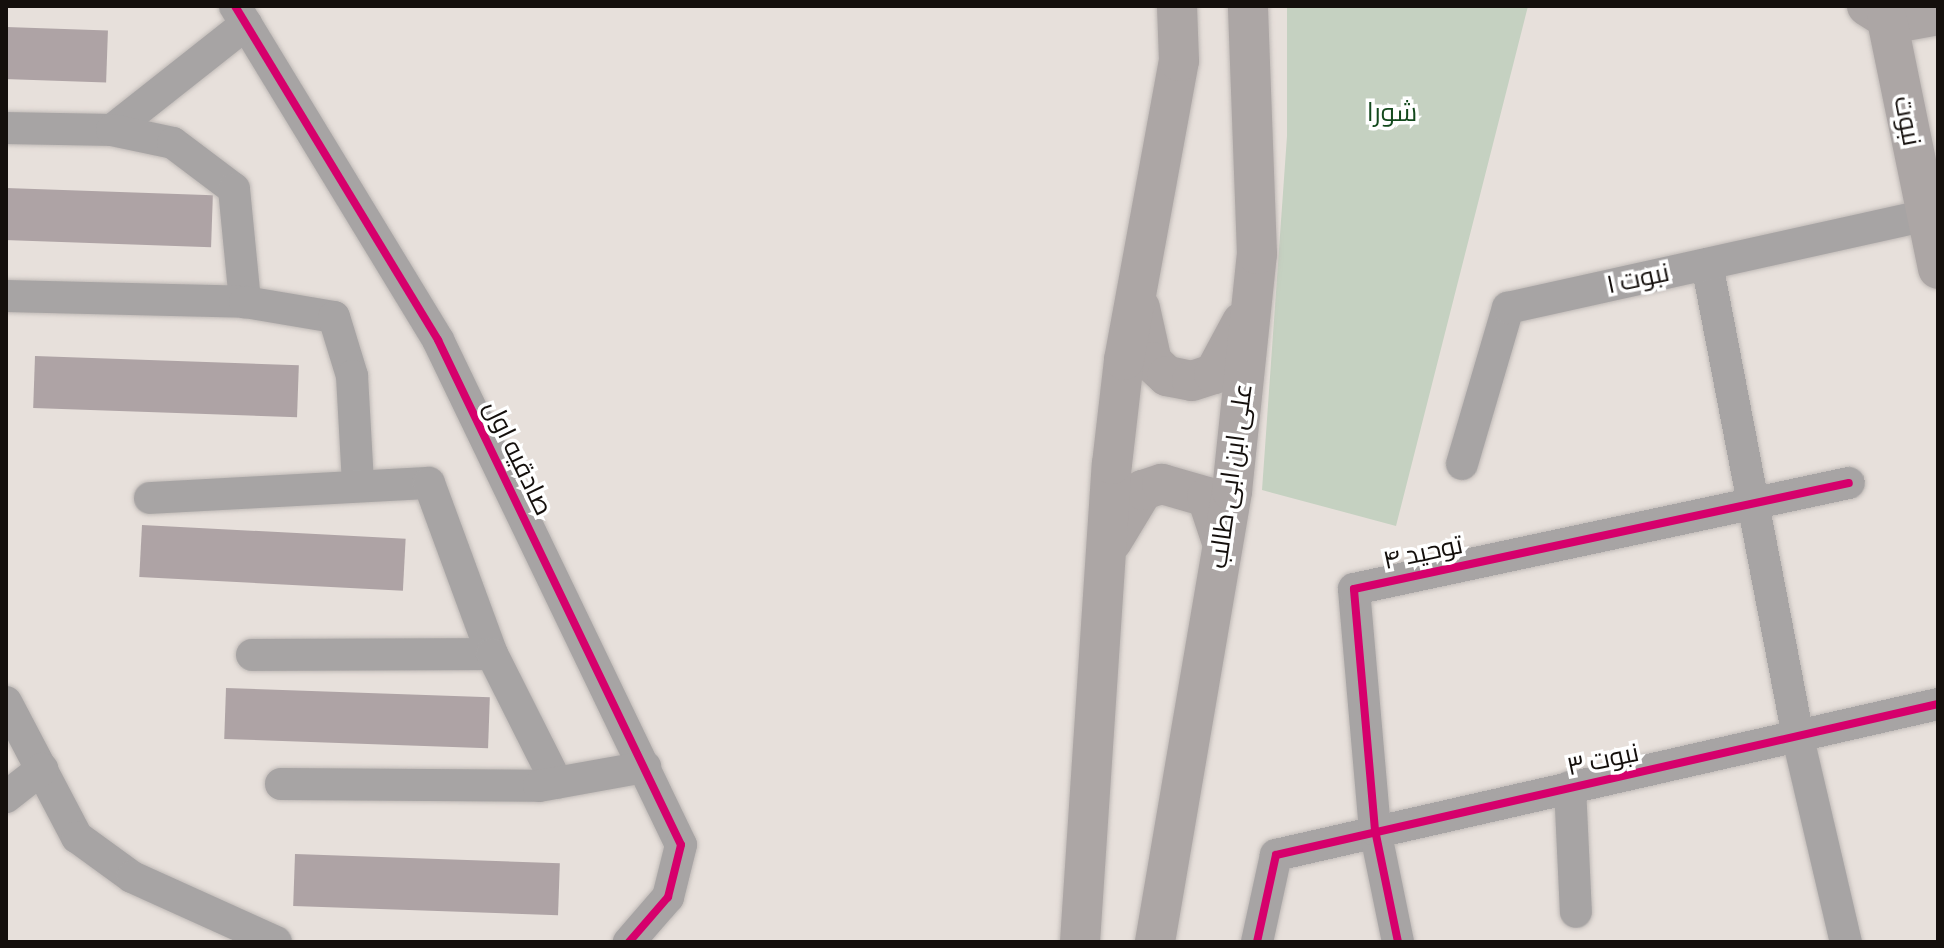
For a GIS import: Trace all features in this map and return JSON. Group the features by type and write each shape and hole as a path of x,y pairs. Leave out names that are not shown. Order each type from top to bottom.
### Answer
{"main road":[{"path":"1080,942 1107,549 1137,284 1179,61 1177,6"},
{"name":"علی ابن ابی طالب","path":"1155,942 1222,546 1254,287 1248,6"},
{"path":"1877,13 1918,23 1938,15"},
{"name":"نبوت","path":"1877,13 1938,269"},
{"path":"1137,284 1152,362 1167,376 1192,381 1214,374 1229,356 1254,287"},
{"path":"1107,549 1143,490 1162,484 1207,497 1222,546"}],"street":[{"path":"112,130 240,15"},
{"name":"صادقیه اول","path":"240,15 438,340 681,845 668,897 629,942"},
{"path":"6,128 112,130 173,143 234,189 245,302"},
{"name":"نبوت ۱","path":"1462,464 1508,308 1926,215"},
{"path":"1707,264 1798,738 1846,942"},
{"path":"6,296 245,302 334,317 352,376 358,484"},
{"path":"150,498 358,484 429,483 492,654 557,783"},
{"name":"توحید ۴","path":"1398,942 1375,830 1354,589 1753,500 1849,483"},
{"path":"252,655 492,654"},
{"path":"6,702 77,837 132,877 276,942"},
{"name":"نبوت ۳","path":"1257,942 1276,855 1938,704"},
{"path":"281,784 557,783 645,767"},
{"path":"6,797 42,769"},
{"path":"1570,787 1576,912"}],"green space":[{"name":"شورا","path":"1287,6 1528,6 1396,526 1262,490 1287,136"}],"building":[{"path":"6,27 108,31 106,83 6,79"},
{"path":"6,188 213,195 211,247 6,240"},
{"path":"35,356 299,365 297,417 33,408"},
{"path":"142,525 406,539 403,591 139,577"},
{"path":"226,688 490,697 488,748 224,739"},
{"path":"295,854 560,863 558,915 293,906"}],"cycle path":[{"path":"235,6 438,340 681,845 668,897 629,942"},
{"path":"1398,942 1375,830 1354,589 1849,483"},
{"path":"1257,942 1276,855 1938,704"}]}
